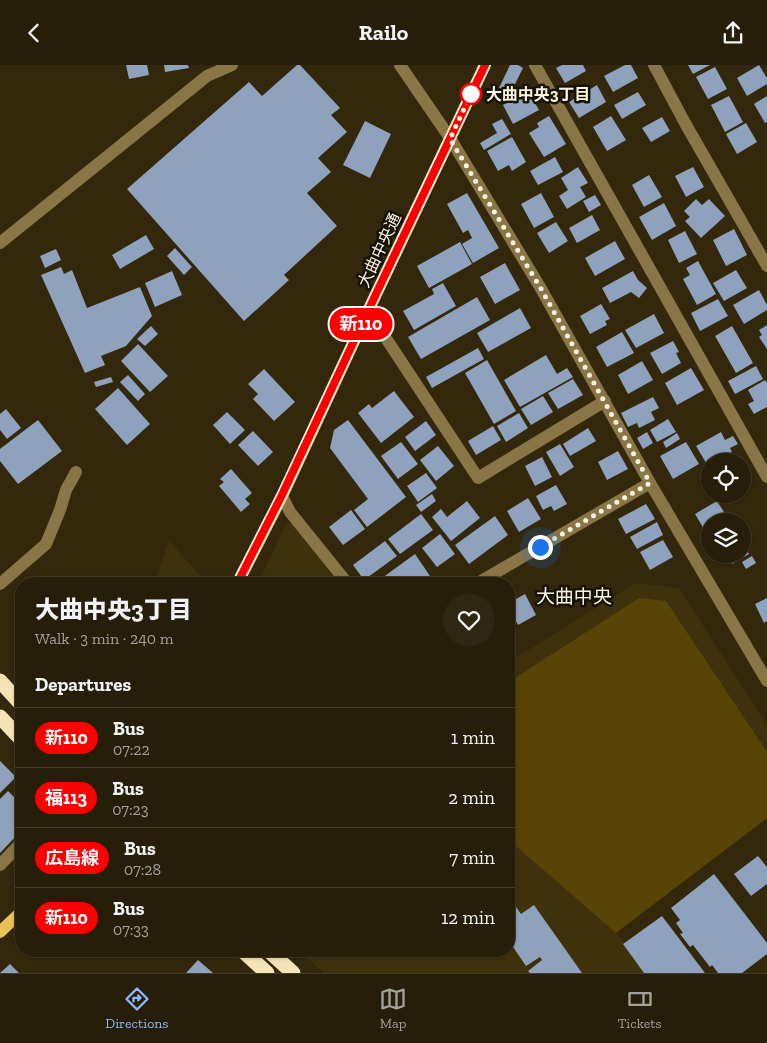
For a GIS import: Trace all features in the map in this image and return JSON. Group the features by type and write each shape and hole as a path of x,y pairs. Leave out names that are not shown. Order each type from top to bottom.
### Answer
{"highway":[{"path":"0,681 15,697"},
{"path":"0,717 15,733"},
{"path":"249,957 266,973"},
{"path":"275,957 293,973"}],"main road":[{"name":"大曲中央通","path":"241,577 282,495 486,65"},
{"path":"0,933 15,918"}],"street":[{"path":"0,243 168,107 207,71 232,65"},
{"path":"400,65 450,139 540,287 650,483 767,681"},
{"path":"535,65 767,477"},
{"path":"654,65 767,266"},
{"path":"368,311 478,478 605,401"},
{"path":"0,584 46,544 66,490 76,472"},
{"path":"488,577 650,483"},
{"path":"282,495 290,512 342,577"},
{"path":"0,865 15,849"}],"shaded area":[{"path":"286,524 291,524 294,525 334,577 261,577"},
{"path":"169,541 202,577 156,577"},
{"path":"635,583 679,588 767,725 767,819 616,932 646,973 324,973 307,957 515,957 515,658"},
{"path":"639,598 666,601 767,752 767,818 616,933 515,845 515,678"}],"building":[{"path":"126,65 147,65 149,75 129,79"},
{"path":"164,65 188,65 189,68 165,72"},
{"path":"297,65 300,65 340,108 331,115 347,132 318,158 331,172 307,193 337,226 284,275 289,280 244,321 127,189 249,82 262,96"},
{"path":"510,65 518,65 523,68 510,94 499,88"},
{"path":"562,65 583,65 586,71 565,83 556,68"},
{"path":"625,65 631,65 638,78 613,92 604,76"},
{"path":"688,65 710,65 693,74"},
{"path":"759,65 767,78 767,84 747,96 737,78"},
{"path":"715,67 727,89 708,99 696,77"},
{"path":"597,85 606,102 579,118 569,102"},
{"path":"528,91 539,110 513,124 503,105"},
{"path":"638,92 646,105 622,119 614,105"},
{"path":"729,96 743,122 725,132 711,105"},
{"path":"767,96 767,122 765,123 754,104"},
{"path":"549,116 566,144 544,157 529,133 539,127 537,123"},
{"path":"611,116 626,140 607,151 593,127"},
{"path":"662,117 670,131 651,142 642,128"},
{"path":"502,119 511,134 484,150 480,143 497,133 492,124"},
{"path":"365,121 391,134 370,178 343,165"},
{"path":"746,123 757,142 737,154 726,134"},
{"path":"512,137 526,162 512,171 509,165 498,171 487,151"},
{"path":"555,157 563,172 538,185 530,171"},
{"path":"578,167 588,183 580,187 586,197 567,209 559,196 568,190 561,178"},
{"path":"693,167 704,187 686,197 675,176"},
{"path":"649,175 662,197 644,207 632,185"},
{"path":"467,193 499,248 473,263 462,244 472,238 468,230 463,233 447,204"},
{"path":"541,193 554,217 534,228 521,204"},
{"path":"595,195 601,205 589,212 583,201"},
{"path":"696,199 702,205 709,199 725,216 701,238 685,221 690,217 684,211"},
{"path":"664,203 676,226 652,240 639,217"},
{"path":"592,215 600,230 577,243 569,228"},
{"path":"556,222 568,241 549,253 537,233"},
{"path":"734,229 747,255 726,266 713,240"},
{"path":"685,231 697,254 679,263 668,240"},
{"path":"146,235 154,249 120,269 112,255"},
{"path":"615,241 625,259 595,276 585,258"},
{"path":"460,242 472,264 429,288 417,266"},
{"path":"175,248 192,267 184,275 167,256"},
{"path":"56,249 61,260 45,268 40,256"},
{"path":"698,261 716,294 697,305 683,279 690,275 686,268"},
{"path":"505,263 520,290 495,304 480,277"},
{"path":"61,267 64,274 72,270 87,308 140,287 152,316 126,346 101,356 105,365 85,373 41,275"},
{"path":"736,270 747,288 724,301 713,283"},
{"path":"172,271 182,295 155,307 145,283"},
{"path":"633,271 638,280 647,288 639,298 631,292 610,303 602,288"},
{"path":"443,283 456,306 414,330 403,311 434,294 432,289"},
{"path":"759,290 767,305 767,310 744,324 733,305"},
{"path":"477,297 490,320 421,359 408,337"},
{"path":"718,299 728,316 700,331 691,313"},
{"path":"601,304 610,319 605,321 607,325 590,334 580,316"},
{"path":"520,308 531,328 488,352 477,333"},
{"path":"654,314 664,333 636,348 625,330"},
{"path":"767,325 767,349 759,337 762,335 759,330"},
{"path":"151,326 158,334 145,346 137,339"},
{"path":"732,326 753,363 736,373 715,336"},
{"path":"622,332 634,353 607,367 596,347"},
{"path":"673,341 679,352 676,353 681,363 662,374 650,353"},
{"path":"138,344 168,376 150,392 121,361"},
{"path":"478,348 484,359 432,388 426,377"},
{"path":"546,355 557,374 567,368 573,377 520,407 504,380"},
{"path":"487,360 516,411 494,424 465,373"},
{"path":"642,361 653,380 628,394 618,375"},
{"path":"756,366 763,379 735,394 728,381"},
{"path":"691,368 704,390 677,405 665,383"},
{"path":"264,369 295,402 274,421 253,399 258,394 248,384"},
{"path":"128,375 145,394 138,401 120,382"},
{"path":"111,377 113,382 96,387 94,382"},
{"path":"573,379 583,395 558,409 548,393"},
{"path":"765,380 767,383 767,407 754,414 748,404 754,401 748,390"},
{"path":"118,388 150,424 127,445 95,409"},
{"path":"394,391 414,417 381,443 358,413 369,404 372,408"},
{"path":"543,396 553,412 531,425 521,409"},
{"path":"653,397 659,408 651,412 655,420 639,428 637,423 628,427 621,413"},
{"path":"6,409 21,428 7,439 0,430 0,414"},
{"path":"227,412 245,430 230,444 213,425"},
{"path":"519,413 528,428 506,442 497,426"},
{"path":"668,419 676,432 657,442 650,430"},
{"path":"38,420 62,451 18,484 0,461 0,449"},
{"path":"348,420 406,497 367,527 354,510 368,499 330,448 334,430"},
{"path":"426,421 436,435 415,451 405,437"},
{"path":"493,426 501,440 476,455 468,441"},
{"path":"588,428 596,441 570,456 563,444"},
{"path":"253,431 273,452 258,466 238,445"},
{"path":"647,432 653,443 643,449 637,438"},
{"path":"721,432 725,440 733,436 738,444 730,448 732,452 730,453 701,454 696,446"},
{"path":"677,433 680,439 666,448 663,442"},
{"path":"401,442 418,464 398,479 381,456"},
{"path":"686,442 699,464 673,479 660,456"},
{"path":"560,444 574,467 560,476 546,452"},
{"path":"438,446 454,466 436,481 420,460"},
{"path":"618,451 628,469 607,480 598,462"},
{"path":"542,457 552,477 535,486 525,466"},
{"path":"231,469 252,493 245,499 250,504 241,512 219,486 224,482 220,479"},
{"path":"426,473 437,488 418,502 407,486"},
{"path":"556,485 567,504 554,511 551,506 543,510 536,496"},
{"path":"432,494 436,501 421,512 416,505"},
{"path":"528,498 541,519 519,532 507,511"},
{"path":"467,501 480,518 451,541 432,517 441,509 447,517"},
{"path":"714,503 718,503 725,513 701,513 701,524 695,514"},
{"path":"646,504 655,519 626,534 618,519"},
{"path":"351,510 365,529 343,545 329,527"},
{"path":"421,514 433,530 400,554 388,539"},
{"path":"495,516 508,535 469,564 455,545"},
{"path":"657,522 663,535 637,549 630,537"},
{"path":"440,534 455,554 437,567 422,548"},
{"path":"663,540 673,557 650,570 640,552"},
{"path":"385,541 397,556 368,577 362,577 353,565"},
{"path":"415,554 430,576 429,577 383,577"},
{"path":"751,557 756,563 746,569 743,563 751,563"},
{"path":"525,594 536,615 518,625 515,619 515,600"},
{"path":"767,598 767,621 764,623 755,604"},
{"path":"0,761 15,778 0,793"},
{"path":"8,791 15,798 15,837 0,853 0,799"},
{"path":"758,856 767,867 767,884 751,896 734,874"},
{"path":"714,874 767,943 767,954 742,973 718,973 712,965 710,967 693,945 690,947 680,934 683,933 676,923 680,920 671,908"},
{"path":"534,905 582,973 530,973 528,971 542,960 540,957 526,966 515,950 515,906 521,914"},
{"path":"662,916 705,973 644,973 623,944"},
{"path":"198,960 213,973 186,973"},
{"path":"10,964 19,973 0,973"}],"bus line":[{"name":"新110","path":"241,577 282,495 485,65"}],"place":[{"name":"大曲中央3丁目","path":"471,94"}],"district":[{"name":"大曲中央","path":"574,596"}],"route":[{"path":"471,94 450,139 540,287 650,483 540,547"}]}
